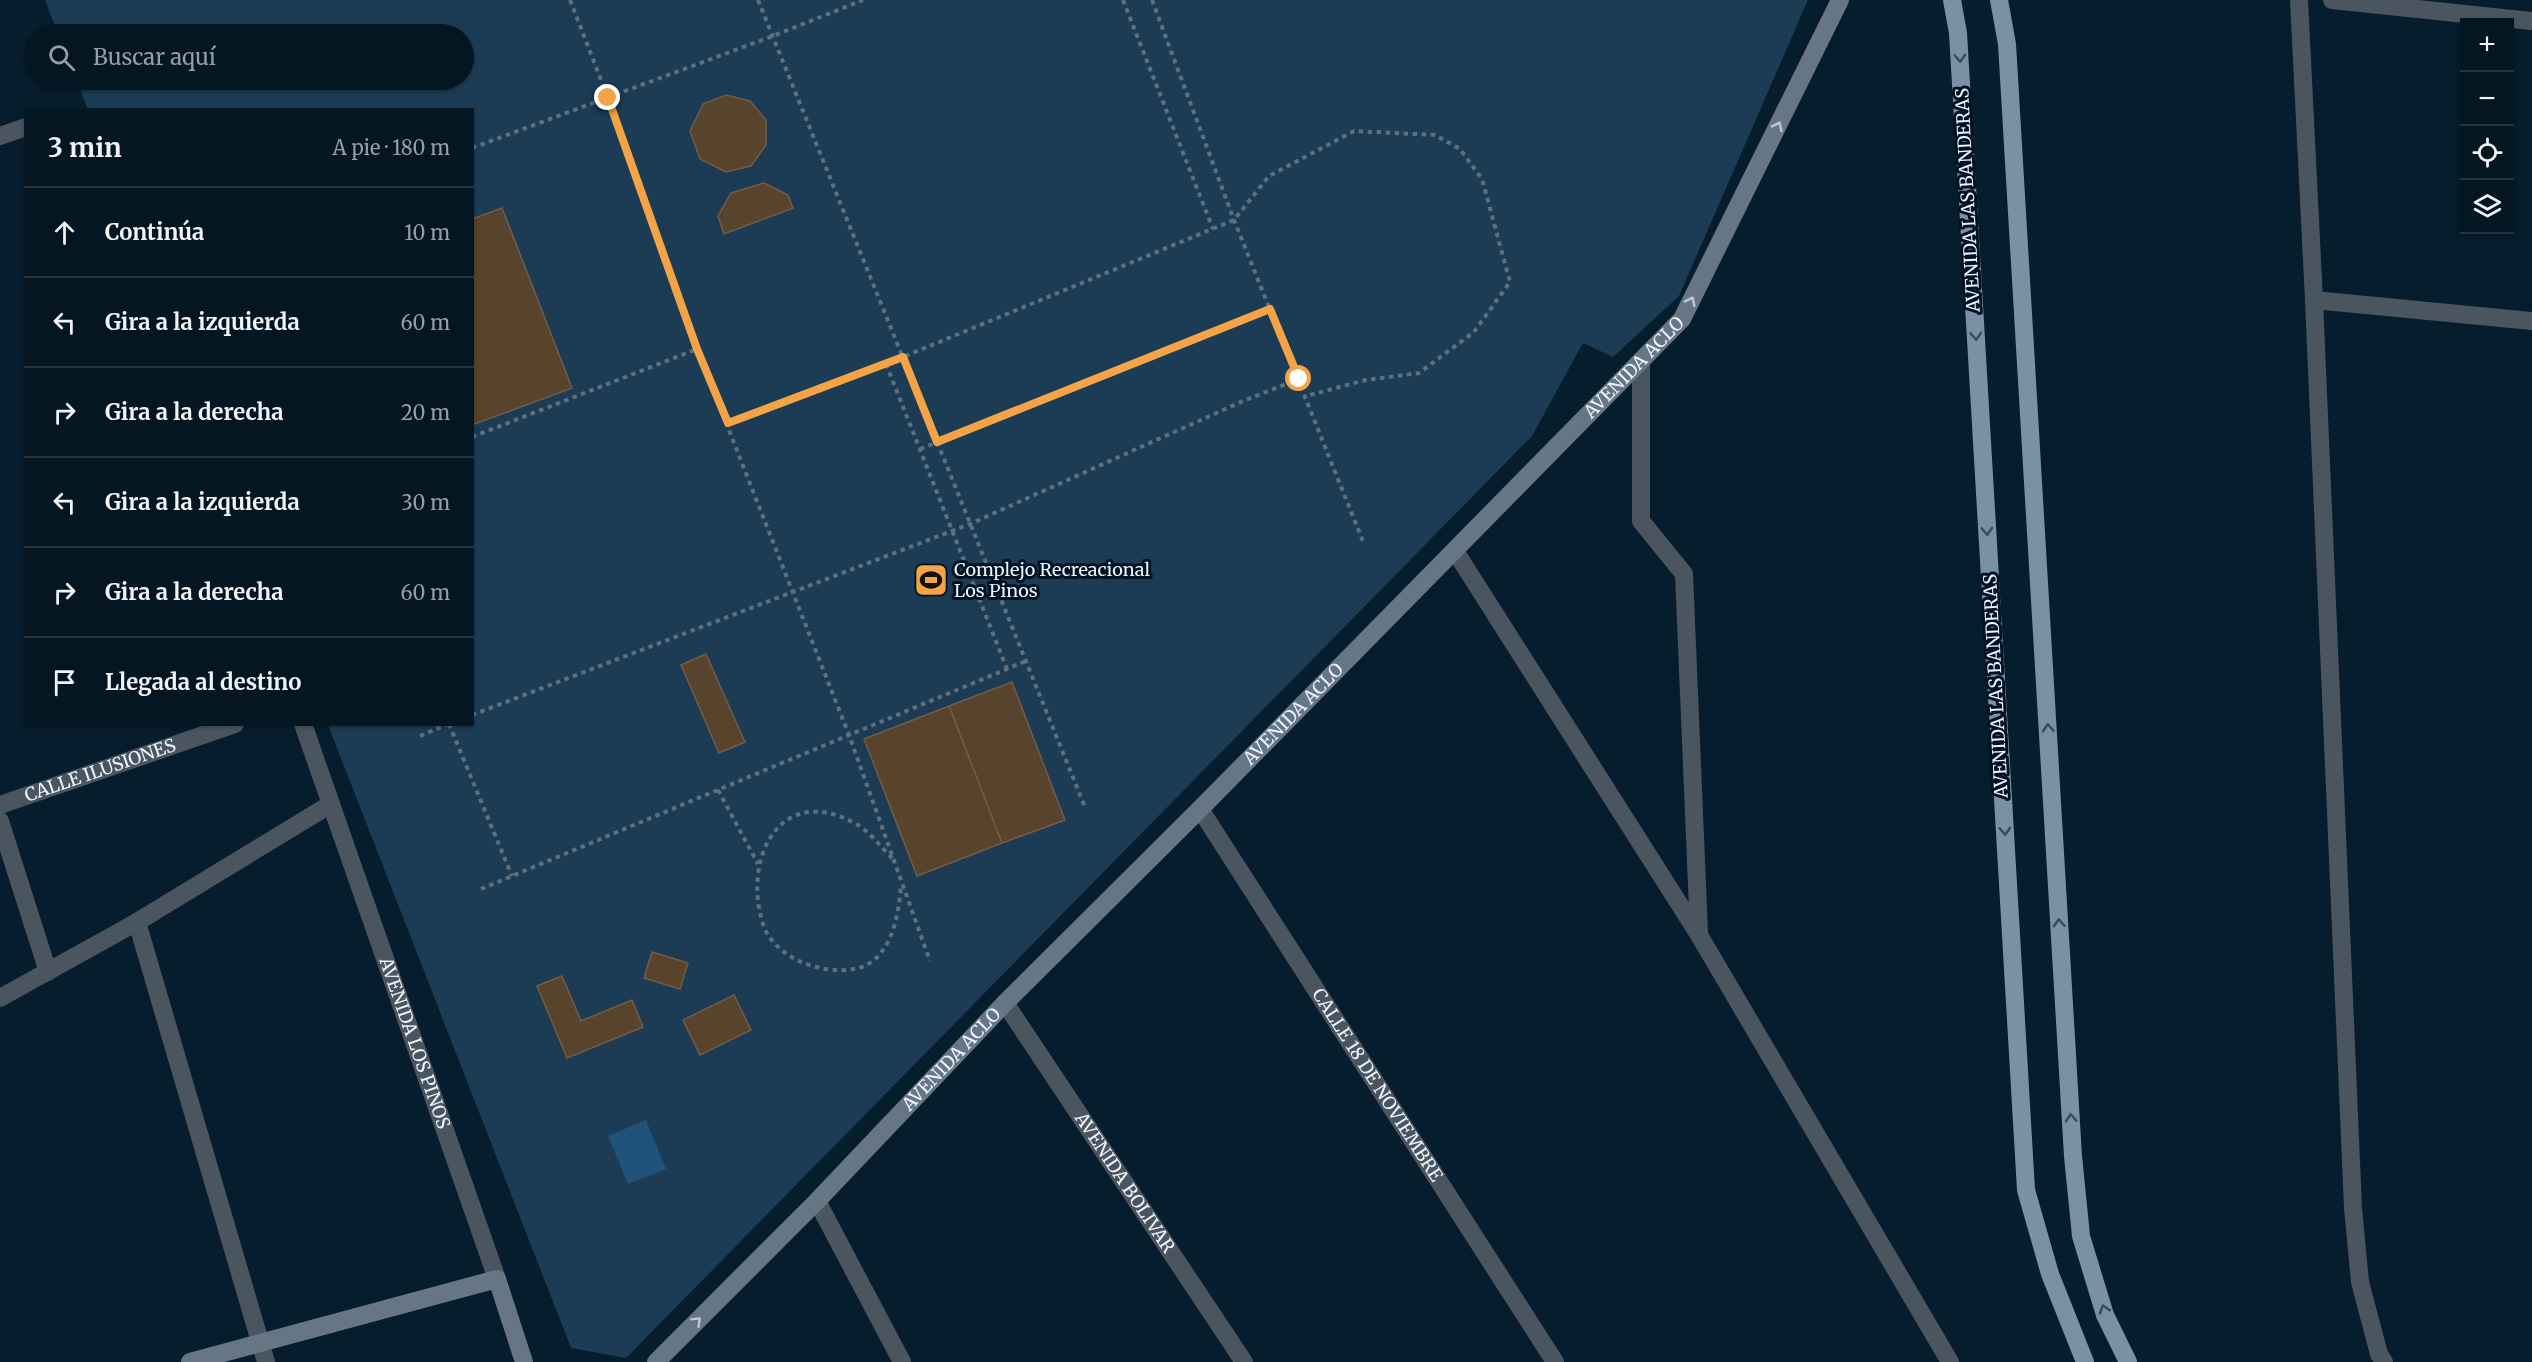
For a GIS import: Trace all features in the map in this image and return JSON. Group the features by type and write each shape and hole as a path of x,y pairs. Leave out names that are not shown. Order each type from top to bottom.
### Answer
{"main road":[{"name":"AVENIDA ACLO","path":"656,1362 817,1201 1005,1003 1200,809 1682,319 1840,0"},
{"name":"AVENIDA LAS BANDERAS","path":"1952,0 1960,56 2026,1190 2050,1274 2085,1362"},
{"path":"1999,0 2007,44 2073,1156 2081,1236 2105,1315 2128,1362"},
{"path":"190,1362 497,1279"},
{"name":"AVENIDA LOS PINOS","path":"497,1279 524,1362"}],"street":[{"path":"2299,0 2353,1208 2360,1282 2379,1354 2384,1362"},
{"path":"2332,0 2532,21"},
{"path":"0,135 24,128"},
{"path":"2314,300 2532,321"},
{"path":"1641,361 1641,521 1684,574 1699,935"},
{"path":"1455,551 1699,935 1950,1362"},
{"name":"CALLE ILUSIONES","path":"0,806 229,726"},
{"name":"AVENIDA LOS PINOS","path":"304,726 497,1279"},
{"path":"0,998 137,922 331,804"},
{"name":"CALLE 18 DE NOVIEMBRE","path":"1200,809 1555,1362"},
{"path":"0,821 48,972"},
{"path":"137,922 266,1362"},
{"name":"AVENIDA BOLIVAR","path":"1005,1003 1244,1362"},
{"path":"817,1201 902,1362"}],"path":[{"path":"570,0 608,98 697,349 728,423 791,593 849,735 930,961"},
{"path":"758,0 1085,807"},
{"path":"474,147 773,36 863,0"},
{"path":"1123,0 1213,229"},
{"path":"1152,0 1234,220 1364,544"},
{"path":"728,423 886,364 1234,220 1269,176 1354,131 1435,135 1460,149 1482,179 1510,282 1474,332 1419,373 1366,380 1306,396"},
{"path":"920,449 1270,309"},
{"path":"474,436 697,349"},
{"path":"886,364 1007,669"},
{"path":"474,714 970,524 1243,401 1299,379"},
{"path":"481,889 1026,661"},
{"path":"420,736 444,726"},
{"path":"450,726 512,876"},
{"path":"718,790 759,865"},
{"path":"893,858 857,824 828,813 802,812 784,820 768,838 759,865 759,901 763,926 779,947 798,962 828,970 856,969 877,958 891,935 899,915 902,881"}],"shaded area":[{"name":"Complejo Recreacional Los Pinos","path":"45,0 1808,0 1679,296 1613,357 1583,343 1532,436 626,1358 571,1348 328,726 474,726 474,108 88,108 80,90 474,90 474,24 54,24"},
{"path":"646,1120 666,1169 628,1184 608,1136"}],"building":[{"path":"726,95 750,101 766,120 766,145 751,166 726,172 700,159 690,131 703,104"},
{"path":"764,183 788,195 793,208 724,234 718,216 731,193"},
{"path":"502,208 572,388 474,424 474,218"},
{"path":"706,654 745,742 719,753 681,665"},
{"path":"1012,682 1065,820 1002,843 949,706"},
{"path":"949,706 1002,843 917,876 864,739"},
{"path":"652,952 688,963 680,989 644,978"},
{"path":"562,976 581,1021 632,1000 643,1027 567,1058 537,986"},
{"path":"734,995 751,1030 700,1055 683,1020"}],"place":[{"name":"Complejo Recreacional Los Pinos","path":"931,580"}],"route":[{"path":"608,98 697,349 728,423 903,357 937,442 1270,309 1299,379"}]}
